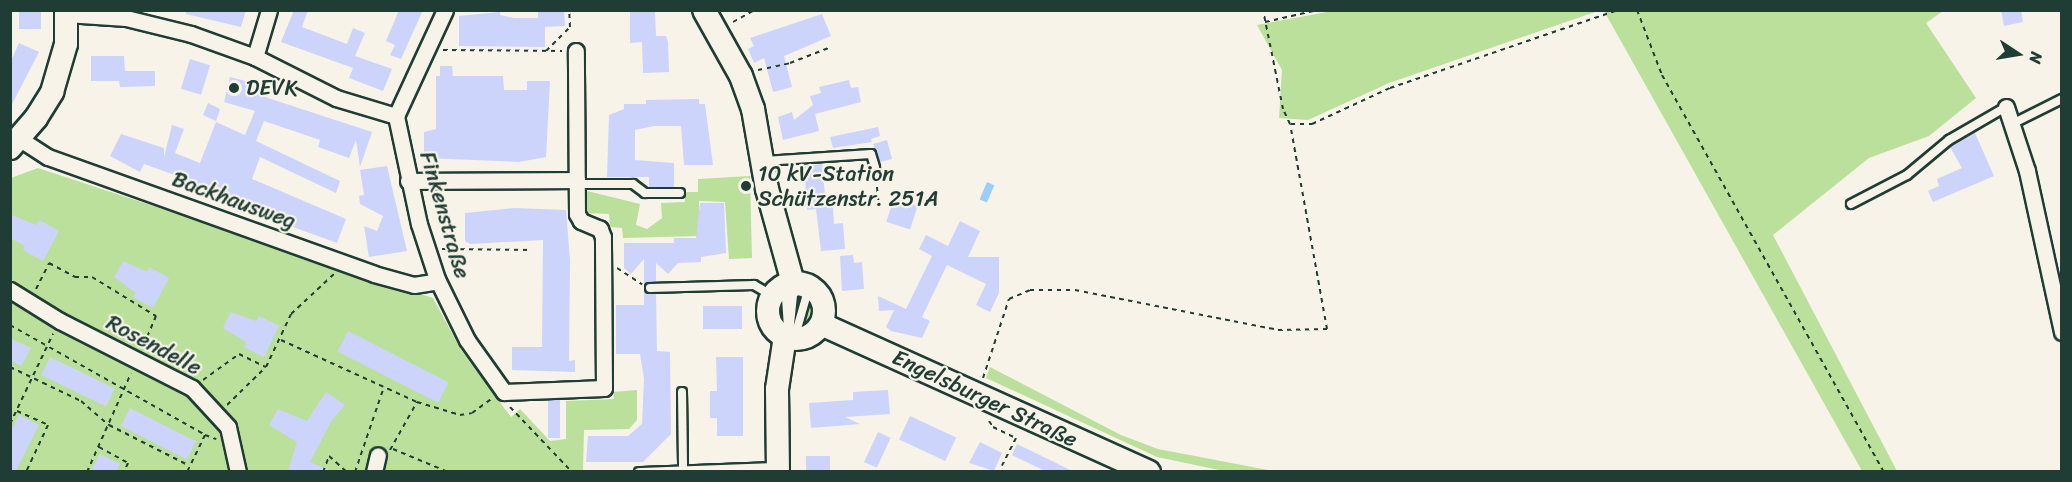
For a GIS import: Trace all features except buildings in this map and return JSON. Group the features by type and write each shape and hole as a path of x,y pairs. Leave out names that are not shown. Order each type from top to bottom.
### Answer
{"street":[{"path":"255,57 269,10"},
{"path":"15,143 52,92 62,65 66,12 126,18 159,25 255,57 336,98 396,116 445,10"},
{"path":"705,10 741,76 758,130 787,290"},
{"path":"504,392 604,388 603,237 600,229 581,221 577,214 576,51"},
{"path":"2006,107 2026,171 2061,332"},
{"name":"Finkenstraße","path":"396,116 408,181 426,249 438,281 467,340 504,392"},
{"name":"Backhausweg","path":"15,143 344,264 414,285 438,281"},
{"path":"408,181 577,182"},
{"path":"809,286 821,298 821,324 809,336 787,332 771,323 769,314 787,290 809,286"},
{"name":"Rosendelle","path":"10,290 60,321 192,388 218,413 228,427 238,471"},
{"name":"Engelsburger Straße","path":"821,324 1149,471"},
{"path":"778,469 777,389 787,332"},
{"path":"374,471 378,455"}],"lane":[{"path":"2012,124 2061,99"},
{"path":"1851,204 1907,175 1949,140 2006,107"},
{"path":"763,162 872,154 875,167"},
{"path":"577,182 633,184 645,193 680,193"},
{"path":"650,288 754,285 807,294 797,330 787,332"},
{"path":"682,392 683,468"},
{"path":"639,471 683,468 778,469"}],"path":[{"path":"546,51 570,27 569,10"},
{"path":"717,30 755,10"},
{"path":"978,394 1009,299 1030,290 1075,290 1278,330 1327,330 1290,124 1283,109 1263,10"},
{"path":"1265,22 1318,10"},
{"path":"1290,124 1312,124 1390,88 1618,10"},
{"path":"1637,10 1662,75 1884,471"},
{"path":"741,76 831,47"},
{"path":"428,50 576,51"},
{"path":"875,167 879,205"},
{"path":"426,249 532,250"},
{"path":"29,302 49,263 75,277 92,277 156,316 87,471"},
{"path":"218,413 266,367 281,340 291,314 344,264"},
{"path":"603,268 621,268 650,288"},
{"path":"10,424 30,377 60,321"},
{"path":"10,325 125,386 133,397 205,435 187,471"},
{"path":"281,340 417,402 450,414 472,414 504,392 512,412 572,471"},
{"path":"192,388 239,354 266,367"},
{"path":"10,367 81,401 109,425 189,466"},
{"path":"355,471 384,387"},
{"path":"378,455 393,449 417,402"},
{"path":"17,411 48,425 26,471"},
{"path":"987,417 993,427 1016,438 1002,466"},
{"path":"99,447 128,463 124,471"},
{"path":"393,449 448,471"},
{"path":"323,471 329,456 347,471"}],"green space":[{"path":"1338,10 1598,11 1389,83 1308,120 1279,118 1282,70 1257,25"},
{"path":"1604,11 1943,11 1926,23 1976,98 1929,136 1869,158 1773,235 1897,471 1862,471"},
{"path":"38,168 433,298 461,350 511,417 520,409 550,441 566,439 566,401 614,399 613,392 637,390 637,420 629,429 584,430 583,471 11,472 11,178"},
{"path":"750,176 752,258 729,259 725,202 699,201 699,236 623,238 622,228 610,227 609,214 583,213 583,190 640,204 636,225 647,229 662,218 661,203 685,202 685,192 698,192 698,179"},
{"path":"807,294 815,305 814,320 797,330"},
{"path":"990,367 1121,435 1158,449 1273,471 1224,471 1157,457 986,378"}],"water":[{"path":"987,182 994,185 987,203 980,199"}],"place":[{"name":"DEVK","path":"234,88"},
{"name":"10 kV-Station Schützenstr. 251A","path":"746,186"}]}
